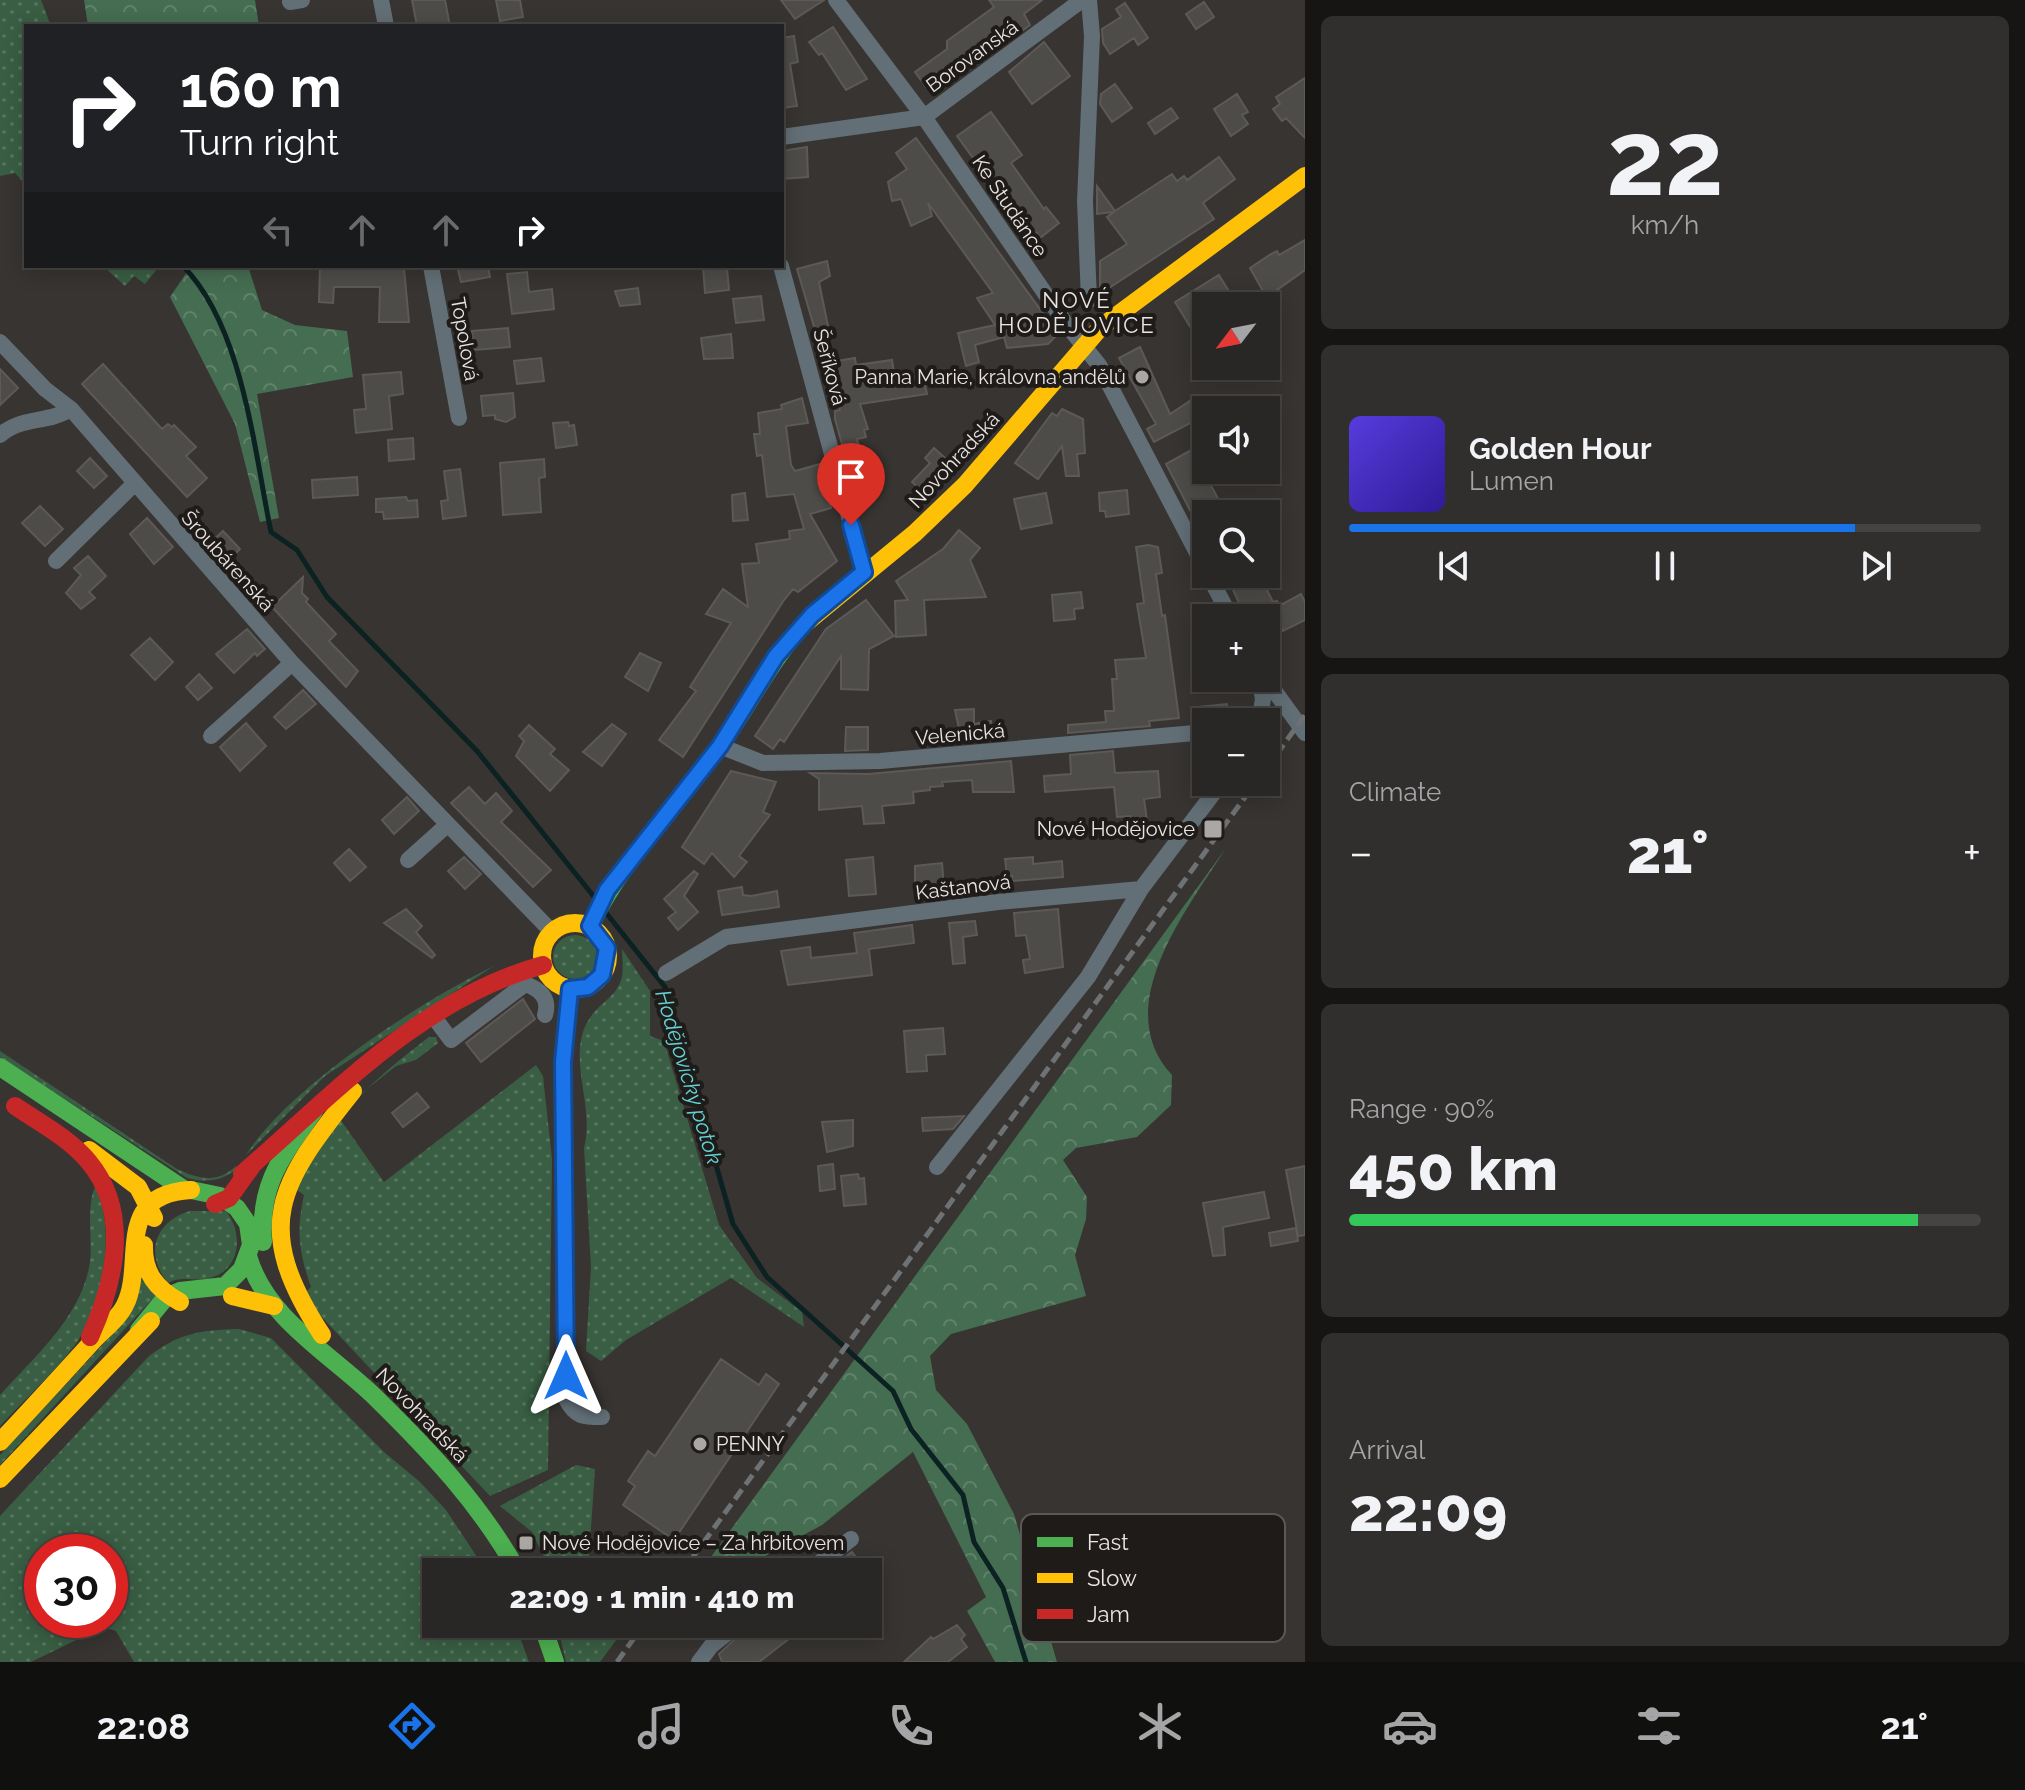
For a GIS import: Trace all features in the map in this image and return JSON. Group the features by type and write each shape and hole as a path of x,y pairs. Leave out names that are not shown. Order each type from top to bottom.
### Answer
{"main road":[{"name":"Novohradská","path":"593,918 607,890 720,746 776,656 812,615 915,533 965,485 1100,328 1305,176"},
{"path":"593,918 607,948 606,966 588,987 570,989 553,981 543,965 542,951 552,932 570,923 593,918"},
{"path":"0,1067 185,1190 211,1190 231,1183 386,1050 433,1016 543,965"},
{"path":"351,1374 292,1292 279,1251 278,1230 286,1187 299,1161 386,1050"},
{"path":"8,1101 112,1166 139,1188 152,1212 144,1240 144,1261 152,1281 175,1299 213,1304 232,1296 253,1275 263,1246 259,1207 262,1194 269,1178 314,1111"},
{"path":"8,1101 87,1160 104,1182 113,1210 116,1234 109,1293 83,1352"},
{"path":"152,1212 183,1203 214,1204 229,1198 252,1166"},
{"path":"0,1442 125,1306 131,1284 132,1244 136,1229 152,1212 185,1190"},
{"path":"0,1479 139,1330 182,1290 203,1292 226,1284 237,1276 248,1256 250,1242 244,1217 229,1198 211,1190"},
{"name":"Novohradská","path":"248,1256 253,1275 274,1306 351,1374 451,1476 480,1511 509,1558"},
{"name":"Novohradská","path":"232,1296 274,1306"},
{"path":"547,1638 555,1662"}],"street":[{"path":"381,0 386,24"},
{"name":"Ke Studánce","path":"836,0 924,117 1099,365 1192,543"},
{"name":"Borovanská","path":"784,137 924,117 1082,0"},
{"path":"1089,0 1092,36 1085,201 1089,300"},
{"name":"Topolová","path":"431,268 459,418"},
{"name":"Šeříková","path":"782,268 864,572"},
{"name":"Šroubárenská","path":"0,342 45,389 71,409 292,663 552,932"},
{"path":"0,435 11,425 30,419 48,419 71,409"},
{"path":"56,561 134,484"},
{"path":"211,736 292,663"},
{"path":"1273,692 1305,733"},
{"name":"Velenická","path":"720,746 763,763 880,761 1192,733"},
{"path":"937,1167 1088,977 1141,889 1211,796"},
{"path":"408,860 447,825"},
{"name":"Kaštanová","path":"666,973 726,937 998,902 1141,889"},
{"path":"433,1016 451,1040 510,981 539,990 547,1006 545,1015"},
{"path":"570,989 563,1062 566,1399 573,1412 581,1417 602,1417"},
{"path":"826,1558 851,1539"},
{"path":"699,1662 721,1638"}],"green space":[{"path":"0,0 41,0 50,24 24,24 24,183 15,173 0,176"},
{"path":"84,0 255,0 259,24 88,24"},
{"path":"105,268 158,268 145,284 134,276 125,286"},
{"path":"190,268 249,268 262,310 295,325 347,331 353,377 257,394 279,518 260,522 235,424 170,297"},
{"path":"1226,848 1176,928 1161,958 1151,989 1148,1019 1154,1048 1172,1075 1171,1105 1137,1137 1076,1148 1063,1160 1087,1197 1086,1219 1075,1255 1086,1296 951,1334 930,1356 936,1390 967,1424 1014,1514 1021,1538 1021,1642 1051,1642 1057,1662 995,1662 967,1611 986,1597 913,1452 822,1525 761,1558 710,1558"},
{"path":"575,935 591,941 597,957 591,973 575,979 559,973 553,957 559,941"},
{"path":"622,949 650,991 650,1036 664,1041 719,1225 757,1278 802,1312 804,1327 731,1278 626,1340 601,1361 586,1351 591,1267 584,1148 587,1120 580,1049 582,1035 591,1016 613,994 621,980"},
{"path":"494,966 325,1076 246,1155 292,1102 359,1048 431,1000"},
{"path":"429,1037 436,1037 438,1043 416,1060 396,1066 368,1088"},
{"path":"0,1051 177,1169 208,1178 229,1172 236,1166 236,1170 213,1180 187,1178 0,1057"},
{"path":"536,1065 543,1076 552,1159 548,1470 490,1496 302,1296 311,1287 300,1241 304,1195 294,1188 323,1140 338,1121 354,1102 340,1119 384,1182"},
{"path":"95,1187 102,1204 106,1245 104,1268 93,1310 75,1345 0,1426 0,1395 53,1337 83,1287 89,1268 91,1206"},
{"path":"190,1211 226,1211 236,1231 236,1252 226,1270 217,1276 168,1283 156,1261 157,1240 168,1222"},
{"path":"139,1277 156,1295 0,1465 0,1455 121,1325"},
{"path":"239,1329 271,1338 446,1510 478,1558 422,1558 422,1638 520,1638 529,1662 134,1662 120,1638 128,1638 128,1534 24,1534 24,1638 80,1638 31,1662 0,1662 0,1516 148,1357 180,1338 201,1332"},
{"path":"576,1465 595,1469 589,1558 545,1558 532,1532 500,1506"},
{"path":"560,1638 618,1638 600,1662 566,1662"}],"building":[{"path":"412,0 445,0 450,24 417,24"},
{"path":"496,0 520,0 523,17 500,21"},
{"path":"781,0 824,0 795,19"},
{"path":"989,0 1042,0 1024,14 1030,25 1015,36 1009,28 926,87 915,72 947,49 947,41 994,7"},
{"path":"1204,2 1214,17 1196,29 1186,14"},
{"path":"1125,3 1148,38 1138,45 1134,38 1110,54 1103,43 1102,29 1121,17 1116,9"},
{"path":"833,27 867,79 846,90 822,53 819,55 809,42"},
{"path":"794,36 798,62 790,64 797,106 784,108 785,59 784,38"},
{"path":"1044,42 1070,76 1032,104 1009,72"},
{"path":"1305,78 1305,138 1286,118 1282,121 1273,109 1280,104 1276,97"},
{"path":"1115,84 1132,108 1112,122 1100,104 1101,94"},
{"path":"1237,94 1248,112 1242,115 1248,124 1231,136 1214,109"},
{"path":"1171,108 1178,118 1155,134 1148,123"},
{"path":"991,112 1022,155 1011,163 1044,209 1046,207 1059,223 1040,238 1037,233 1031,238 957,136"},
{"path":"916,138 1058,334 1048,344 1007,348 1004,337 975,345 979,362 966,366 958,333 995,325 977,298 993,293 928,203 932,216 911,226 901,199 892,201 888,182 907,169 896,153"},
{"path":"807,147 808,177 784,179 784,151"},
{"path":"1219,157 1235,179 1203,203 1214,219 1100,294 1100,261 1127,244 1107,217 1114,212 1097,214 1097,186 1115,211 1172,174 1177,181 1184,176 1187,180"},
{"path":"1305,240 1305,270 1274,292 1263,292 1250,268 1277,251 1279,255"},
{"path":"827,261 830,276 819,282 828,326 815,330 797,269"},
{"path":"320,268 404,268 409,322 379,322 380,287 334,287 333,303 319,302"},
{"path":"458,268 488,268 490,277 461,282"},
{"path":"703,268 727,268 729,290 705,293"},
{"path":"527,272 529,292 552,289 554,309 512,314 507,274"},
{"path":"1219,275 1229,292 1192,292 1192,330 1175,302"},
{"path":"638,288 640,304 620,306 615,291"},
{"path":"761,296 764,320 736,323 733,299"},
{"path":"508,328 510,347 474,350 472,331"},
{"path":"731,334 733,358 704,359 701,338"},
{"path":"1140,347 1170,414 1192,400 1192,422 1154,442 1147,429 1156,424 1119,358"},
{"path":"541,358 544,381 517,384 514,361"},
{"path":"855,358 856,365 892,360 895,380 923,375 927,394 860,404 868,429 864,430 866,437 857,439 863,466 849,469 835,419 835,411 840,410 831,362"},
{"path":"103,364 162,429 168,424 174,425 196,447 186,456 207,478 187,497 82,384"},
{"path":"0,369 18,388 0,405"},
{"path":"401,372 403,394 389,396 392,429 356,433 354,410 366,409 363,375"},
{"path":"513,393 515,417 506,422 495,419 495,415 483,416 481,396"},
{"path":"802,398 808,423 786,426 791,465 795,471 820,464 831,508 810,514 837,561 798,592 793,589 784,600 683,757 659,740 696,691 690,687 731,623 706,614 723,589 748,607 742,564 759,563 756,544 790,539 789,531 804,529 794,494 767,497 762,455 757,456 754,434 760,434 758,413 782,409 781,405"},
{"path":"1062,409 1083,419 1085,453 1077,454 1079,476 1066,476 1062,446 1038,479 1015,463 1052,413 1057,416"},
{"path":"568,422 569,426 574,425 577,445 556,448 553,423"},
{"path":"413,438 414,459 389,461 388,440"},
{"path":"934,448 955,467 927,496 912,482 930,463 925,458"},
{"path":"1192,450 1192,484 1210,484 1219,500 1192,500 1192,514 1166,464"},
{"path":"90,458 107,476 94,488 77,471"},
{"path":"544,459 545,477 539,478 541,512 503,515 500,463"},
{"path":"460,469 466,516 443,519 441,501 448,500 444,471"},
{"path":"357,477 358,495 313,498 312,480"},
{"path":"1127,490 1129,514 1106,517 1105,511 1100,511 1099,493"},
{"path":"745,493 748,520 733,521 732,495"},
{"path":"1046,493 1052,523 1021,529 1014,499"},
{"path":"406,497 408,501 417,500 418,517 384,519 383,512 376,512 376,499"},
{"path":"40,506 63,529 45,546 22,523"},
{"path":"147,518 173,547 154,564 130,534"},
{"path":"959,530 980,548 970,560 986,597 924,600 926,635 896,637 895,601 908,600 896,581 943,549"},
{"path":"223,531 240,549 228,561 211,542"},
{"path":"1136,547 1158,547 1162,573 1156,574 1162,616 1165,615 1179,718 1149,721 1150,726 1068,733 1068,725 1106,722 1105,711 1114,711 1112,679 1117,679 1115,660 1146,658 1137,604 1144,603"},
{"path":"88,556 106,576 89,592 95,598 81,609 66,593 81,575 74,568"},
{"path":"303,577 302,593 308,599 306,602 336,634 329,641 358,671 346,687 272,607"},
{"path":"1266,588 1273,602 1278,604 1240,604 1233,590"},
{"path":"1081,592 1083,608 1074,609 1075,619 1054,621 1052,595"},
{"path":"1301,594 1305,602 1305,620 1283,631 1280,605"},
{"path":"866,600 894,636 869,649 868,690 841,689 841,656 784,742 780,739 773,749 755,736 826,629"},
{"path":"247,629 265,649 257,656 255,653 234,673 216,654"},
{"path":"150,638 173,662 155,680 131,655"},
{"path":"640,653 661,663 648,691 625,677"},
{"path":"199,674 212,688 198,700 186,687"},
{"path":"303,690 316,704 286,729 274,717"},
{"path":"1227,704 1227,708 1199,708"},
{"path":"974,709 974,724 991,721 993,740 962,743 955,710"},
{"path":"246,723 266,746 240,771 220,747"},
{"path":"612,724 626,734 602,766 583,752"},
{"path":"529,725 555,749 550,754 569,770 550,791 516,756 524,741 519,736"},
{"path":"846,727 868,727 868,750 845,751"},
{"path":"1113,751 1115,773 1158,771 1160,797 1144,799 1148,828 1132,830 1130,816 1117,817 1114,787 1045,792 1044,776 1071,774 1070,755"},
{"path":"1011,761 1014,792 973,792 972,780 942,782 943,786 913,792 914,803 882,806 884,823 864,824 862,806 819,810 819,779 810,773 868,774"},
{"path":"731,771 776,782 763,812 770,815 739,856 747,862 734,877 712,853 704,864 682,847"},
{"path":"469,787 485,804 496,793 512,811 501,822 551,870 533,887 451,803"},
{"path":"407,797 419,811 394,834 382,820"},
{"path":"349,849 366,867 350,881 334,863"},
{"path":"464,857 481,874 465,889 448,871"},
{"path":"873,857 876,894 849,896 846,860"},
{"path":"1033,857 1033,864 1062,861 1063,877 1012,881 1012,876 1007,876 1005,859"},
{"path":"942,863 944,887 915,889 915,866"},
{"path":"694,871 698,874 684,896 698,912 678,930 668,918 676,912 664,899"},
{"path":"742,887 743,895 751,896 777,891 779,907 722,915 718,891"},
{"path":"406,909 422,926 416,932 435,955 432,958 384,923"},
{"path":"1058,909 1063,967 1025,973 1023,960 1030,959 1026,935 1016,936 1014,913"},
{"path":"975,921 977,935 963,937 965,963 953,964 949,923"},
{"path":"912,925 914,943 869,949 872,975 788,985 781,951 810,947 811,958 857,953 854,933"},
{"path":"523,999 535,1019 481,1062 466,1043"},
{"path":"943,1028 945,1054 926,1055 927,1071 907,1072 904,1031"},
{"path":"417,1093 429,1107 403,1127 392,1113"},
{"path":"964,1116 953,1129 923,1131 922,1118"},
{"path":"853,1120 853,1146 827,1152 822,1122"},
{"path":"833,1164 835,1189 820,1191 818,1166"},
{"path":"1305,1166 1305,1235 1298,1236 1286,1170"},
{"path":"858,1174 859,1179 864,1178 866,1204 844,1206 841,1176"},
{"path":"1264,1192 1269,1218 1223,1227 1225,1255 1213,1256 1203,1203"},
{"path":"1296,1228 1298,1241 1271,1246 1269,1233"},
{"path":"721,1359 759,1385 766,1374 779,1384 674,1540 623,1505 635,1486 628,1481 648,1451 655,1456"},
{"path":"957,1625 965,1635 961,1639 967,1647 948,1662 904,1662 931,1637 933,1639"},
{"path":"736,1638 790,1638 759,1662 722,1662 719,1654"}],"waterway":[{"name":"Hodějovický potok","path":"185,268 220,322 233,355 252,428 271,532 297,550 327,597 477,751 595,898"},
{"name":"Hodějovický potok","path":"603,909 665,987 733,1224 767,1277 893,1391 911,1429 963,1495 974,1542 1003,1588 1026,1662"}],"railway":[{"path":"1280,750 1305,715"},
{"path":"692,1558 1246,796"},
{"path":"617,1662 634,1638"}],"traffic: fast":[{"path":"590,926 618,878 719,747 779,655 802,626"},
{"path":"0,1067 185,1190"},
{"path":"263,1242 269,1187 283,1157 314,1111"},
{"path":"139,1330 166,1297 180,1291 225,1286 242,1269 251,1245 248,1224 237,1208 220,1196 191,1190"},
{"path":"248,1256 269,1299 302,1334 376,1398 435,1459 471,1501 510,1558"},
{"path":"547,1638 555,1662"}],"traffic: slow":[{"path":"802,626 915,533 965,485 1100,328 1305,176"},
{"path":"581,923 599,932 606,943 608,956 606,969 599,980 588,987 569,989 551,980 544,969 542,950 551,932 562,925 581,923"},
{"path":"322,1335 300,1297 286,1264 281,1235 283,1207 307,1153 353,1091"},
{"path":"89,1150 138,1187 154,1218"},
{"path":"0,1442 122,1310 131,1288 136,1234 141,1217 150,1204 166,1194 191,1190"},
{"path":"144,1245 146,1263 153,1279 180,1302"},
{"path":"232,1296 274,1306"},
{"path":"0,1479 151,1321"}],"traffic: jam":[{"path":"242,1174 346,1081 419,1025 458,1000 499,980 543,965"},
{"path":"15,1106 81,1153 102,1182 110,1203 115,1248 112,1271 90,1337"},
{"path":"215,1204 229,1198 252,1166"}],"place":[{"name":"Panna Marie, královna andělů","path":"1142,377"},
{"name":"Nové Hodějovice","path":"1213,829"},
{"name":"PENNY","path":"700,1444"},
{"name":"Nové Hodějovice – Za hřbitovem","path":"526,1543"}],"district":[{"name":"NOVÉ HODĚJOVICE","path":"1077,312"}],"route":[{"path":"566,1376 567,1175 563,1062 570,989 588,987 596,982 608,957 603,939 590,926 607,890 720,746 776,656 812,615 864,572 851,525"}]}
